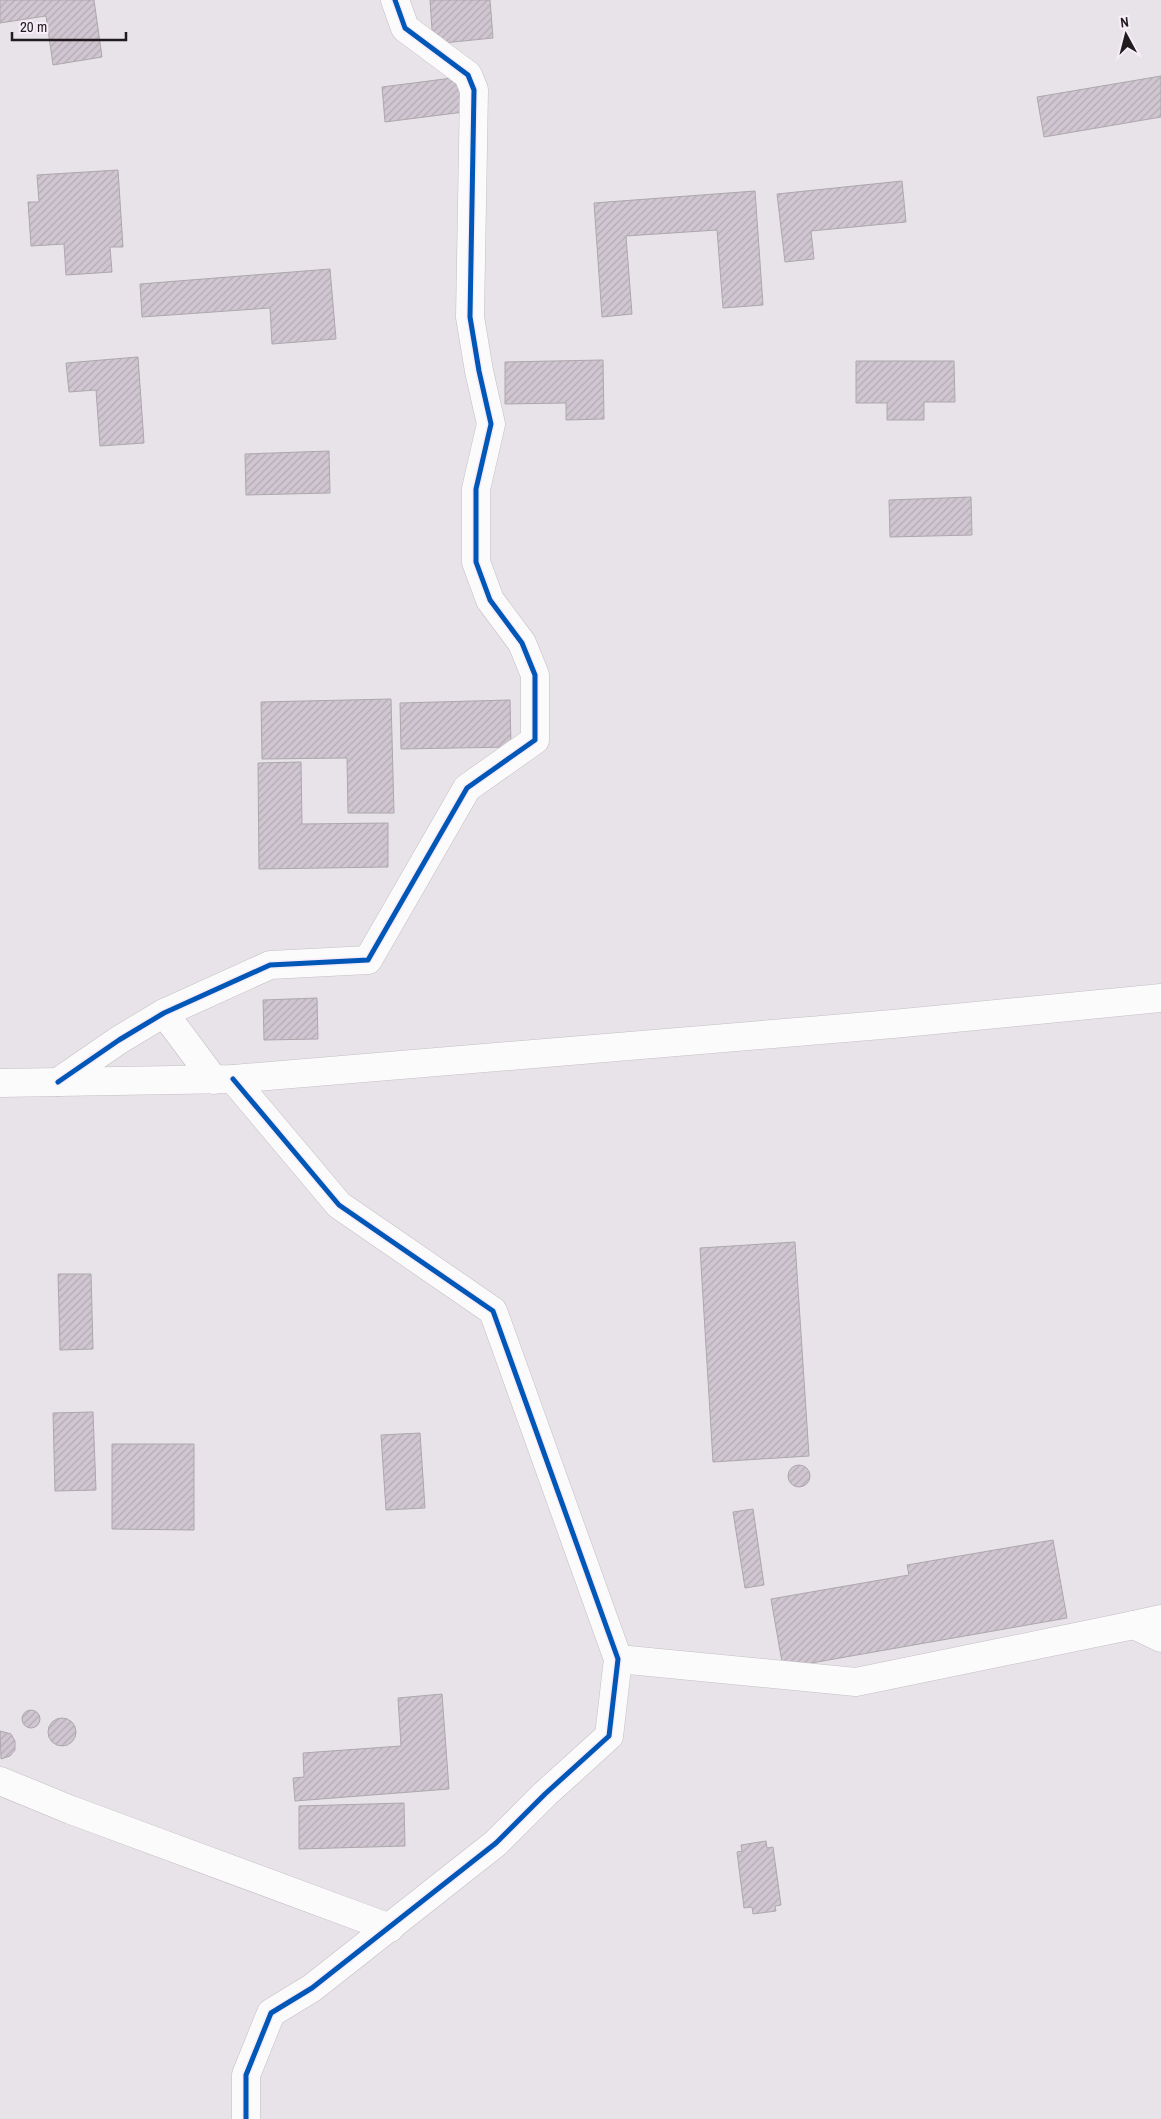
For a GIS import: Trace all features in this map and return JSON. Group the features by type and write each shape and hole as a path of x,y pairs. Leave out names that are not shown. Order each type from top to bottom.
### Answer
{"street":[{"path":"58,1082 119,1040 164,1013 270,965 368,960 466,788 534,740 535,675 522,643 490,600 476,562 476,489 491,424 479,371 470,317 474,90 468,74 405,28 395,0"},
{"path":"0,1083 223,1079 893,1024 1161,998"},
{"path":"164,1013 339,1205 493,1311 618,1659 609,1736 545,1794 496,1843 312,1988 271,2013 246,2075 246,2119"},
{"path":"618,1659 856,1682 1161,1619"},
{"path":"1134,1624 1161,1638"},
{"path":"0,1781 71,1810 390,1928"}],"building":[{"path":"0,0 94,0 102,57 53,65 46,16 0,23"},
{"path":"430,0 490,0 493,38 433,44"},
{"path":"1161,76 1161,117 1044,137 1037,97"},
{"path":"460,77 464,112 385,122 382,87"},
{"path":"118,170 123,247 110,247 112,272 66,275 64,244 31,246 28,202 39,202 37,175"},
{"path":"902,181 906,222 811,231 814,259 785,262 777,194"},
{"path":"755,191 763,305 723,308 717,230 626,236 632,314 602,317 594,203"},
{"path":"330,269 336,339 272,344 270,308 142,317 140,284"},
{"path":"138,357 144,443 100,446 96,390 69,392 66,363"},
{"path":"603,360 604,419 566,420 566,403 505,404 505,362"},
{"path":"856,361 954,361 955,402 924,402 924,420 887,420 887,403 856,403"},
{"path":"329,451 330,493 246,495 245,454"},
{"path":"971,497 972,535 890,537 889,500"},
{"path":"391,699 394,813 348,813 347,758 262,759 261,702"},
{"path":"510,700 511,747 401,749 400,703"},
{"path":"301,762 302,824 388,823 388,867 259,869 258,763"},
{"path":"317,998 318,1039 264,1040 263,1000"},
{"path":"795,1242 809,1456 713,1462 700,1248"},
{"path":"58,1274 91,1274 93,1349 60,1350"},
{"path":"93,1412 96,1490 55,1491 53,1413"},
{"path":"420,1433 425,1508 386,1510 381,1435"},
{"path":"112,1444 194,1444 194,1530 112,1529"},
{"path":"799,1465 807,1468 810,1476 807,1484 799,1487 791,1484 788,1476 791,1468"},
{"path":"753,1509 764,1585 745,1588 733,1512"},
{"path":"1053,1540 1067,1618 783,1668 771,1599 909,1575 907,1565"},
{"path":"442,1694 449,1789 295,1801 293,1778 304,1777 303,1753 401,1746 398,1698"},
{"path":"27,1710 35,1710 40,1715 38,1726 27,1728 22,1723 22,1715"},
{"path":"62,1718 72,1722 76,1732 72,1742 62,1746 52,1742 48,1732 52,1722"},
{"path":"0,1731 11,1734 15,1741 15,1750 10,1756 1,1759"},
{"path":"404,1803 405,1846 299,1849 299,1806"},
{"path":"766,1841 767,1848 773,1847 781,1905 775,1906 776,1911 753,1914 752,1907 744,1908 737,1852 742,1851 741,1845"}],"cycle path":[{"path":"58,1082 119,1040 164,1013 270,965 368,960 467,788 535,740 535,675 522,643 490,600 476,562 476,489 491,424 479,371 470,317 474,90 468,75 405,28 395,0"},
{"path":"233,1079 339,1205 493,1311 618,1659 609,1736 545,1794 496,1843 312,1988 271,2013 246,2075 246,2119"}]}
